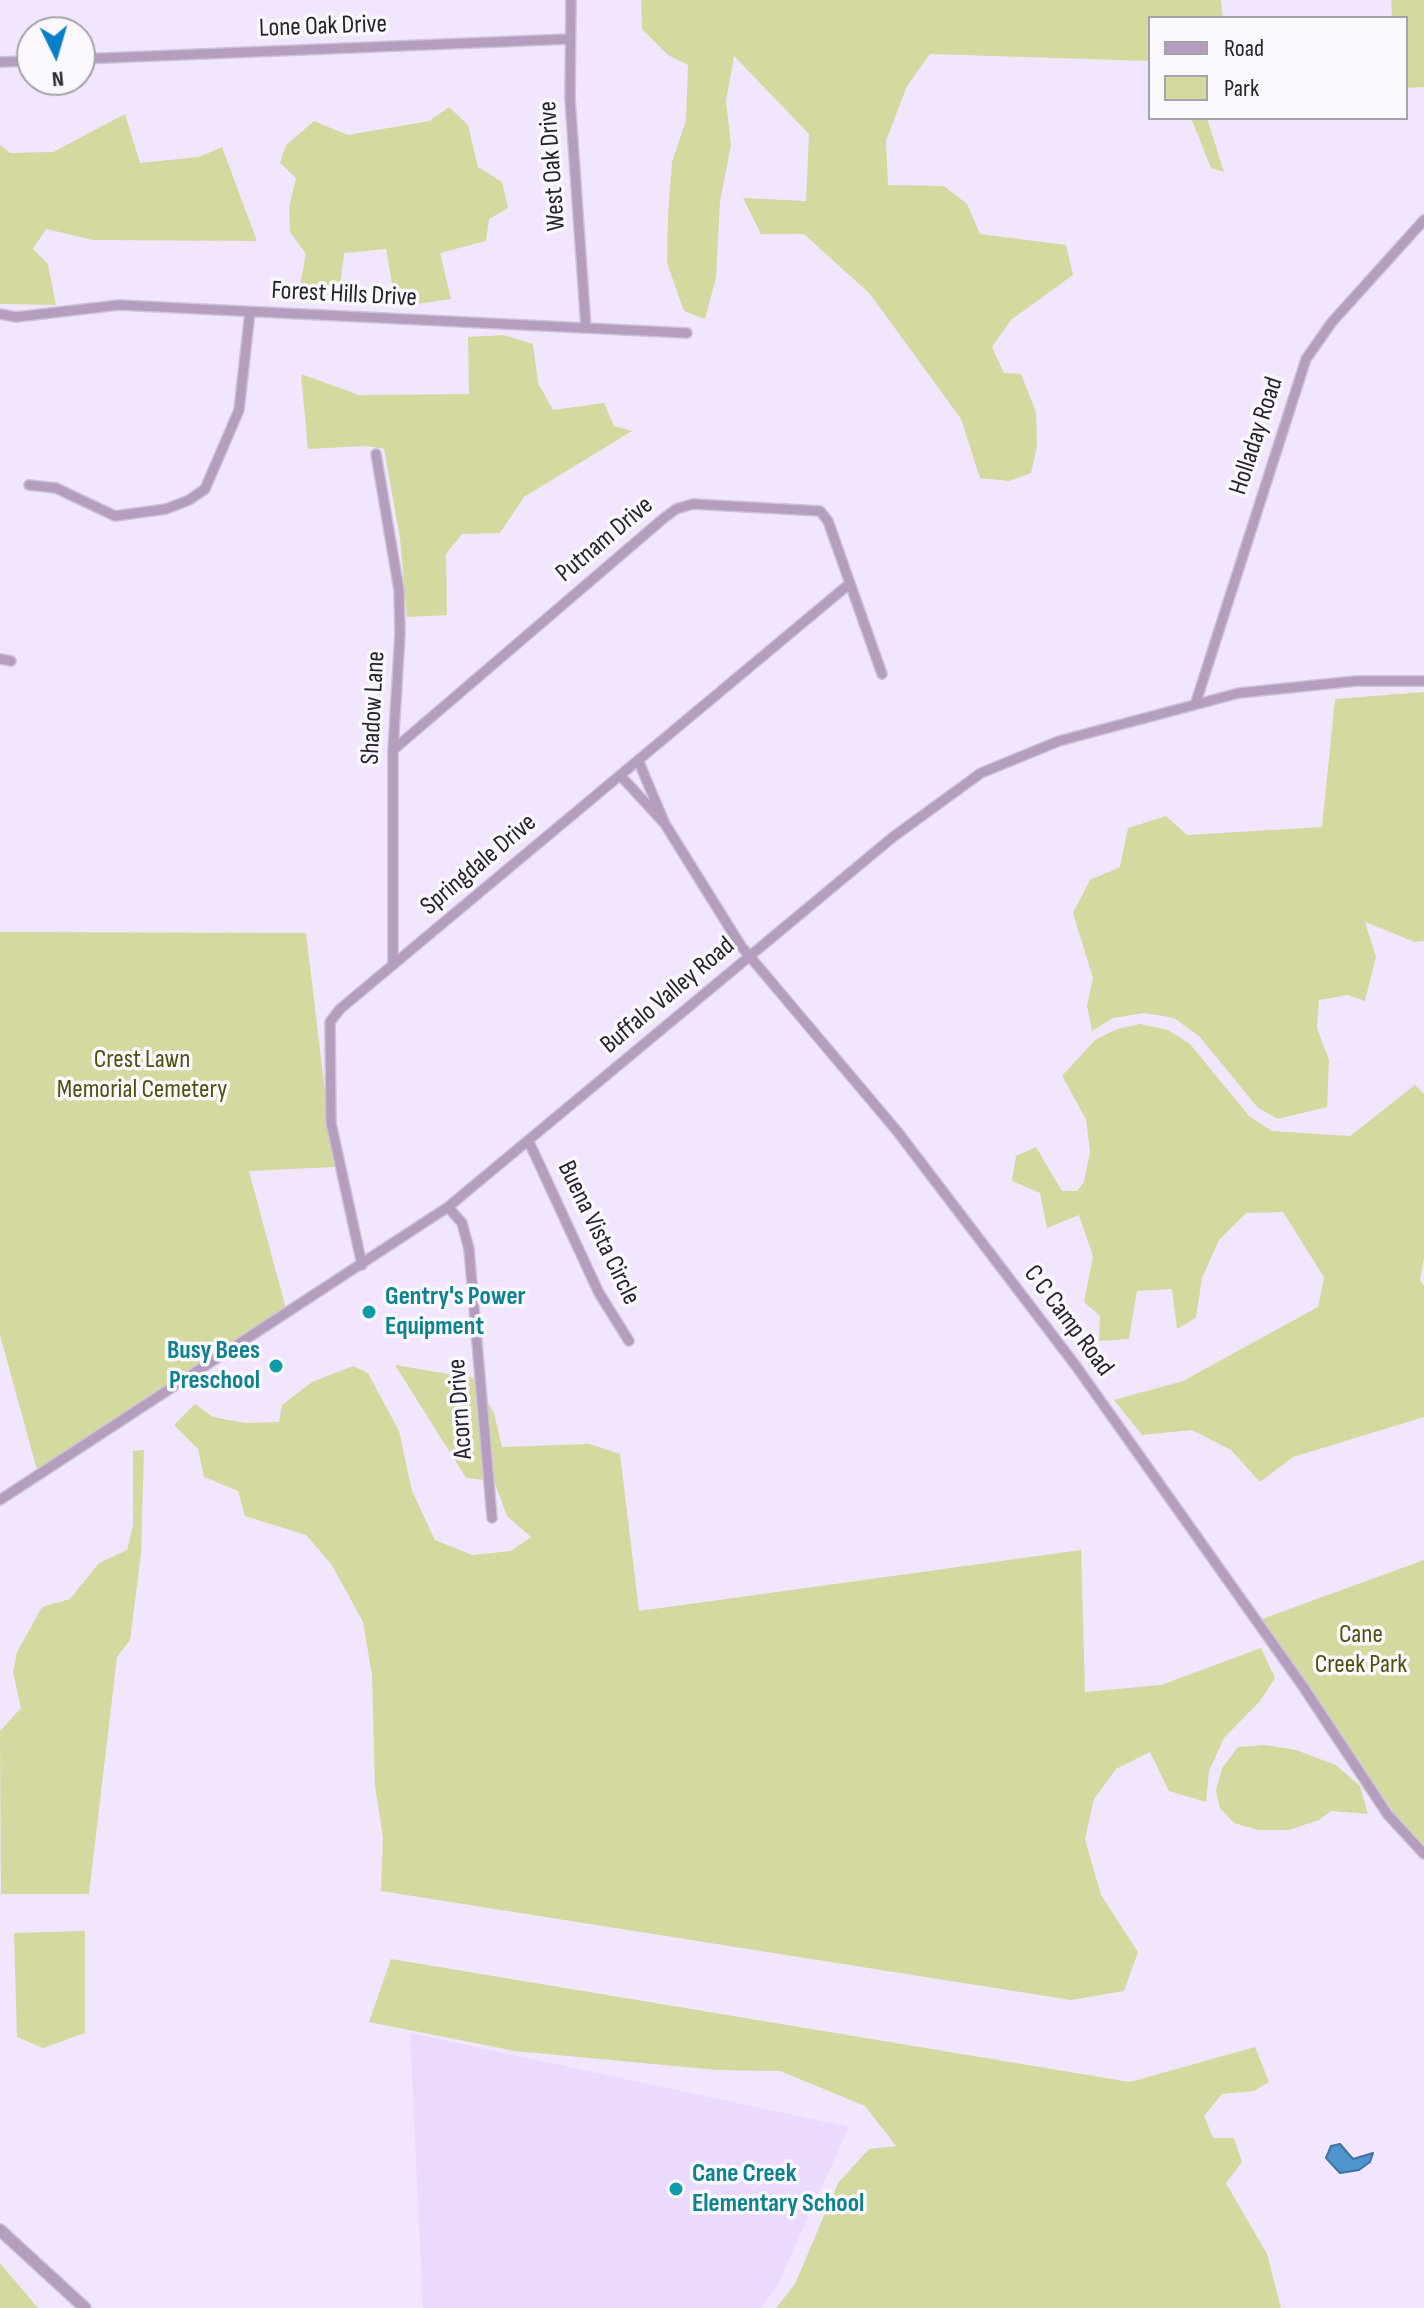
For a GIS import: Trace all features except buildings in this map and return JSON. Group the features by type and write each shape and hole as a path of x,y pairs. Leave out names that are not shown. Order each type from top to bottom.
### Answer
{"street":[{"name":"West Oak Drive","path":"571,0 572,141 586,328"},
{"name":"Lone Oak Drive","path":"96,58 569,39"},
{"name":"Holladay Road","path":"1196,702 1306,359 1332,322 1424,220"},
{"name":"Forest Hills Drive","path":"0,314 16,317 119,305 687,333"},
{"path":"29,485 56,488 115,516 166,509 189,500 205,489 239,410 250,312"},
{"name":"Shadow Lane","path":"376,454 399,590 400,634 393,750 393,965"},
{"name":"Putnam Drive","path":"393,750 676,509 693,504 820,511 828,521 848,585 882,674"},
{"name":"Springdale Drive","path":"362,1265 335,1153 328,1043 330,1022 340,1009 848,585"},
{"name":"Buffalo Valley Road","path":"0,1500 448,1207 893,837 981,773 1059,741 1196,702 1293,685 1424,681"},
{"path":"638,760 665,824"},
{"path":"620,775 665,824"},
{"name":"C C Camp Road","path":"665,824 729,929 897,1131 1076,1366 1302,1685 1388,1815 1424,1854"},
{"name":"Buena Vista Circle","path":"529,1142 599,1293 629,1341"},
{"name":"Acorn Drive","path":"448,1207 462,1223 469,1249 492,1518"},
{"path":"0,2230 85,2308"}],"shaded area":[{"path":"410,2033 849,2127 776,2288 761,2308 423,2308"}],"green space":[{"path":"641,0 1221,0 1223,16 1148,16 1148,61 930,54 907,86 886,141 888,185 944,186 967,204 980,234 1066,245 1073,275 1011,320 992,347 1004,373 1021,374 1036,412 1037,446 1031,473 1009,481 980,478 961,419 870,294 804,234 761,234 743,198 806,201 809,134 734,56 726,101 731,145 720,201 716,278 705,319 684,311 667,263 672,162 686,120 688,65 668,55 642,29"},
{"path":"1391,0 1424,0 1424,87 1408,88 1408,16 1392,16"},
{"path":"449,107 468,125 478,167 502,182 508,208 489,219 486,241 440,253 451,299 396,307 386,249 344,253 340,287 299,290 306,254 290,232 289,207 296,178 280,163 286,145 314,121 348,135 429,121"},
{"path":"125,114 140,163 199,157 222,147 257,241 94,240 46,229 33,249 48,264 56,305 0,304 0,145 10,153 53,152"},
{"path":"1192,120 1208,120 1224,172 1211,168"},
{"path":"503,335 533,344 538,383 553,410 604,403 614,426 632,431 524,497 500,533 462,534 446,554 447,615 407,617 400,538 384,449 366,446 308,449 301,374 359,395 469,394 468,337"},
{"path":"1424,692 1424,941 1415,942 1365,922 1376,957 1365,1001 1348,995 1319,1000 1317,1028 1329,1060 1327,1107 1278,1119 1258,1108 1200,1037 1174,1018 1144,1013 1113,1018 1092,1031 1087,1006 1093,978 1073,913 1090,880 1120,867 1128,828 1166,816 1187,835 1322,827 1335,699"},
{"name":"Crest Lawn Memorial Cemetery","path":"0,932 306,933 334,1167 249,1171 286,1309 37,1470 0,1335"},
{"path":"1140,1024 1168,1030 1190,1044 1249,1116 1272,1131 1350,1136 1415,1085 1424,1094 1424,1258 1420,1280 1424,1286 1424,1417 1293,1457 1260,1482 1231,1450 1192,1430 1142,1435 1114,1400 1183,1381 1318,1307 1324,1277 1283,1212 1246,1213 1219,1240 1202,1278 1196,1318 1177,1329 1172,1289 1137,1291 1129,1339 1099,1341 1100,1316 1084,1302 1093,1256 1079,1215 1047,1228 1040,1193 1012,1181 1016,1156 1036,1147 1062,1191 1077,1191 1084,1182 1090,1152 1086,1119 1062,1076 1095,1040 1117,1029"},
{"path":"395,1365 473,1378 494,1413 502,1447 589,1444 620,1454 639,1611 1081,1550 1085,1692 1161,1685 1261,1648 1275,1678 1260,1701 1224,1738 1209,1771 1206,1802 1169,1791 1150,1752 1116,1769 1094,1799 1085,1839 1101,1895 1138,1952 1124,1991 1071,2000 381,1891 383,1837 375,1787 372,1675 363,1622 332,1565 306,1535 245,1516 238,1491 204,1477 198,1449 174,1425 195,1404 213,1417 245,1423 279,1422 282,1405 312,1382 353,1366 368,1373 399,1431 412,1491 435,1540 472,1555 511,1551 531,1537 507,1516 494,1481 466,1478"},
{"path":"144,1450 141,1554 130,1640 117,1657 89,1894 1,1894 0,1731 21,1708 13,1672 17,1652 42,1607 70,1599 99,1563 127,1550 133,1526 133,1451"},
{"name":"Cane Creek Park","path":"1424,1560 1424,1847 1405,1829 1262,1619"},
{"path":"1265,1745 1296,1750 1336,1765 1360,1786 1368,1814 1331,1811 1319,1820 1289,1830 1258,1830 1234,1823 1220,1808 1216,1791 1222,1768 1238,1747"},
{"path":"85,1931 85,2033 43,2048 17,2037 14,1933"},
{"path":"391,1959 1130,2082 1255,2047 1269,2082 1254,2091 1222,2094 1204,2116 1213,2138 1234,2138 1242,2162 1226,2183 1267,2254 1281,2308 776,2308 795,2284 838,2183 869,2149 896,2146 865,2106 780,2071 717,2070 515,2051 369,2022"},
{"path":"0,2263 38,2308 0,2308"}],"water":[{"path":"1340,2144 1353,2159 1373,2153 1370,2162 1359,2170 1340,2173 1326,2158 1331,2146"}],"place":[{"name":"Gentry's Power Equipment","path":"369,1312"},
{"name":"Busy Bees Preschool","path":"276,1366"},
{"name":"Cane Creek Elementary School","path":"676,2189"}]}
